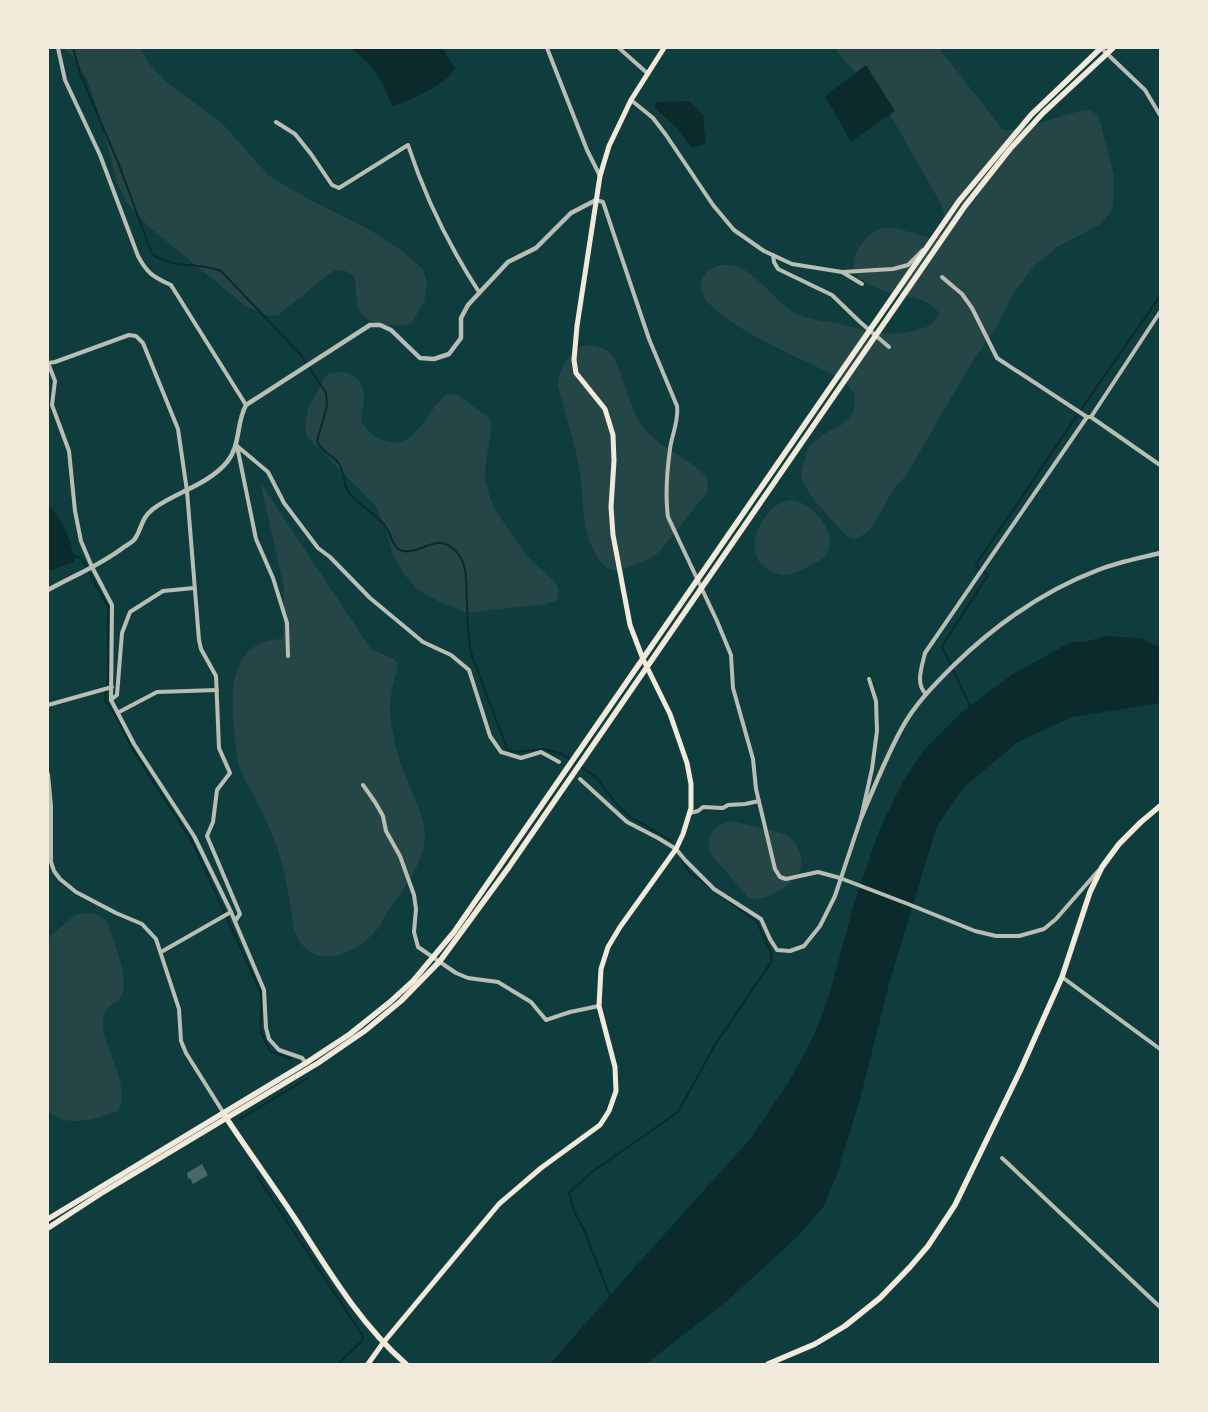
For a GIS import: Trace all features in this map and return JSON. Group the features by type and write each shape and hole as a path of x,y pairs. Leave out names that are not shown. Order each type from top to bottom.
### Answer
{"main road":[{"path":"368,1364 499,1204 541,1168 600,1125 609,1111 616,1091 616,1066 599,1006 601,968 608,947 620,927 676,850 684,834 690,813 692,784 688,763 670,714 643,659 630,625 613,535 610,507 614,461 613,434 605,409 585,385 575,368 576,326 600,176 609,146 631,100 664,48"},
{"path":"48,1219 306,1063 350,1034 413,981 454,932 959,201 1031,115 1101,48"},
{"path":"48,1228 100,1194 347,1045 401,1001 440,961 509,867 965,206 1010,149 1043,113 1113,48"},
{"path":"768,1364 815,1344 845,1326 880,1298 928,1246 955,1205 986,1143 1062,977 1090,892 1102,867 1119,844 1160,806"},
{"path":"223,1112 319,1256 370,1327 391,1351 406,1364"}],"street":[{"path":"58,48 66,80 100,155 144,268 153,276 171,284 246,405"},
{"path":"547,48 587,150 600,176"},
{"path":"619,48 648,73"},
{"path":"1101,48 1144,90 1160,115"},
{"path":"631,100 653,118 713,205 734,230 772,255 792,264 842,272 893,269 908,265 930,242"},
{"path":"276,122 295,134 332,185 339,188 408,145 433,212 460,263 479,292"},
{"path":"288,656 286,623 273,578 256,539 237,446 241,415 246,405 370,325 380,325 391,330 420,358 434,359 449,354 461,338 461,318 468,305 479,292 508,262 536,248 570,213 596,200 603,202 649,339 676,406 678,416 670,449 666,500 668,517 731,655 734,688 753,760 756,789 775,869 780,877 786,879 818,872 840,878 975,931 996,936 1019,936 1044,929 1056,919 1102,867"},
{"path":"772,255 778,269 832,295 888,347"},
{"path":"842,272 862,284"},
{"path":"942,277 962,294 972,308 997,358 1160,465"},
{"path":"926,694 920,689 919,683 925,653 1160,312"},
{"path":"235,921 240,914 206,836 213,822 217,790 230,773 218,748 216,676 201,649 199,640 187,491 178,429 143,344 136,336 129,336 48,363 55,381 52,405 69,452 81,541 112,605 111,700 134,744 194,836 228,914 235,921 264,990 266,1028 269,1039 279,1050 302,1058 306,1063"},
{"path":"48,590 118,552 134,540 144,517 154,508 210,477 227,462 237,446"},
{"path":"237,446 268,472 284,503 318,548 330,557 370,598 423,642 452,655 469,670 490,736 501,752 520,758 541,752 559,762"},
{"path":"580,779 627,822 676,850 714,889 761,919 777,950 790,951 804,946 820,926 835,896 861,818 902,727 926,694 983,638 1007,619 1043,596 1099,569 1160,554"},
{"path":"111,700 117,695 122,633 130,612 163,591 194,588"},
{"path":"861,818 872,769 877,731 876,701 869,679"},
{"path":"48,704 112,687"},
{"path":"118,712 157,692 217,690"},
{"path":"48,774 52,806 51,862 54,871 60,879 76,892 142,924 156,939 179,1009 181,1041 186,1053 223,1112"},
{"path":"363,785 383,816 386,830 400,856 411,887 416,909 414,932 418,947 456,973 468,978 498,982 531,1002 546,1020 570,1012 599,1006"},
{"path":"690,813 698,811 703,807 723,808 728,805 745,804 759,800"},
{"path":"161,952 228,914"},
{"path":"1062,977 1160,1049"},
{"path":"1002,1158 1160,1307"}],"shaded area":[{"path":"64,48 140,48 151,66 169,84 221,122 268,175 308,199 370,230 402,251 423,269 427,283 424,303 411,323 389,325 373,322 367,318 358,307 354,276 342,270 335,270 329,274 277,316 265,315 244,305 149,227 128,204 118,186 100,118 87,80 75,58"},
{"path":"351,48 442,48 455,68 452,74 437,85 407,101 392,106 384,87 372,67"},
{"path":"834,48 939,48 1003,130 1019,129 1080,111 1091,110 1099,117 1114,176 1113,206 1109,214 1099,225 1057,247 1034,266 1012,296 997,326 972,362 907,474 894,489 872,526 860,537 853,539 846,536 811,496 802,480 801,473 809,445 840,426 850,417 854,410 855,394 839,378 752,335 728,319 709,304 701,289 705,274 708,271 719,266 732,265 752,275 780,302 795,313 811,319 895,334 925,328 931,325 937,317 939,313 928,303 914,297 891,293 872,286 854,272 853,264 856,253 862,243 879,229 897,228 935,238 942,231 945,219 941,204 887,109"},
{"path":"866,65 895,111 851,142 825,96"},
{"path":"689,101 705,117 705,144 691,148 678,129 655,108 656,102"},
{"path":"585,345 601,348 610,353 614,358 636,416 647,432 664,446 692,464 708,479 707,493 659,552 653,557 621,570 613,570 604,565 588,538 579,467 558,386 562,368 569,356"},
{"path":"342,372 353,375 360,382 364,397 361,415 362,422 371,433 384,441 398,442 411,436 446,394 458,395 489,418 492,423 485,480 490,498 495,510 527,556 556,583 559,591 557,600 546,604 467,613 418,590 404,574 393,555 386,530 375,505 306,436 305,425 308,409 325,377 330,373"},
{"path":"260,482 371,649 397,662 391,699 391,722 401,764 422,818 424,829 424,847 417,866 379,927 352,950 330,957 319,956 309,951 297,938 277,847 238,763 233,704 234,684 238,667 247,652 262,643 283,639 284,587"},
{"path":"790,500 799,502 816,514 823,522 830,541 829,550 822,559 801,570 783,575 763,566 757,558 755,538 764,518 771,510 780,503"},
{"path":"48,505 58,517 66,532 75,562 48,571"},
{"path":"1106,636 1141,638 1160,646 1160,703 1072,717 1018,742 963,788 937,826 890,980 860,1099 836,1177 823,1207 798,1236 727,1301 646,1364 550,1364 751,1138 790,1080 813,1037 828,999 854,904 879,831 903,781 924,750 962,712 1013,674 1071,642 1085,642"},
{"path":"731,821 785,834 794,842 800,854 801,866 792,882 767,897 749,898 712,856 709,849 709,838 714,829"},
{"path":"91,913 100,916 107,922 119,957 123,976 124,985 121,997 107,1009 103,1019 105,1037 122,1092 118,1111 82,1121 73,1121 64,1120 48,1111 48,938 75,915"}],"building":[{"path":"202,1164 208,1175 193,1184 190,1178 188,1179 187,1173"}],"waterway":[{"path":"73,48 80,73 119,165 152,254 160,259 176,264 212,268 221,271 301,355 326,393 327,406 317,441 338,462 347,490 386,527 397,548 403,551 410,551 438,543 452,547 459,555 465,572 471,652 507,749 514,752 544,749 562,754 596,777 616,804 629,816 672,841"},
{"path":"971,708 942,646 988,575 976,566 977,563 1160,296"},
{"path":"72,555 81,558 108,607 108,679 105,696 106,702 115,714 133,750 193,843 261,993 261,1032 270,1051 291,1059"},
{"path":"681,859 690,873 711,888"},
{"path":"610,1296 584,1230 575,1213 569,1193 592,1172 678,1112 716,1043 772,961 771,953 757,922 719,894"},
{"path":"240,1119 308,1078"},
{"path":"257,1176 363,1336 362,1341 338,1364"}]}
